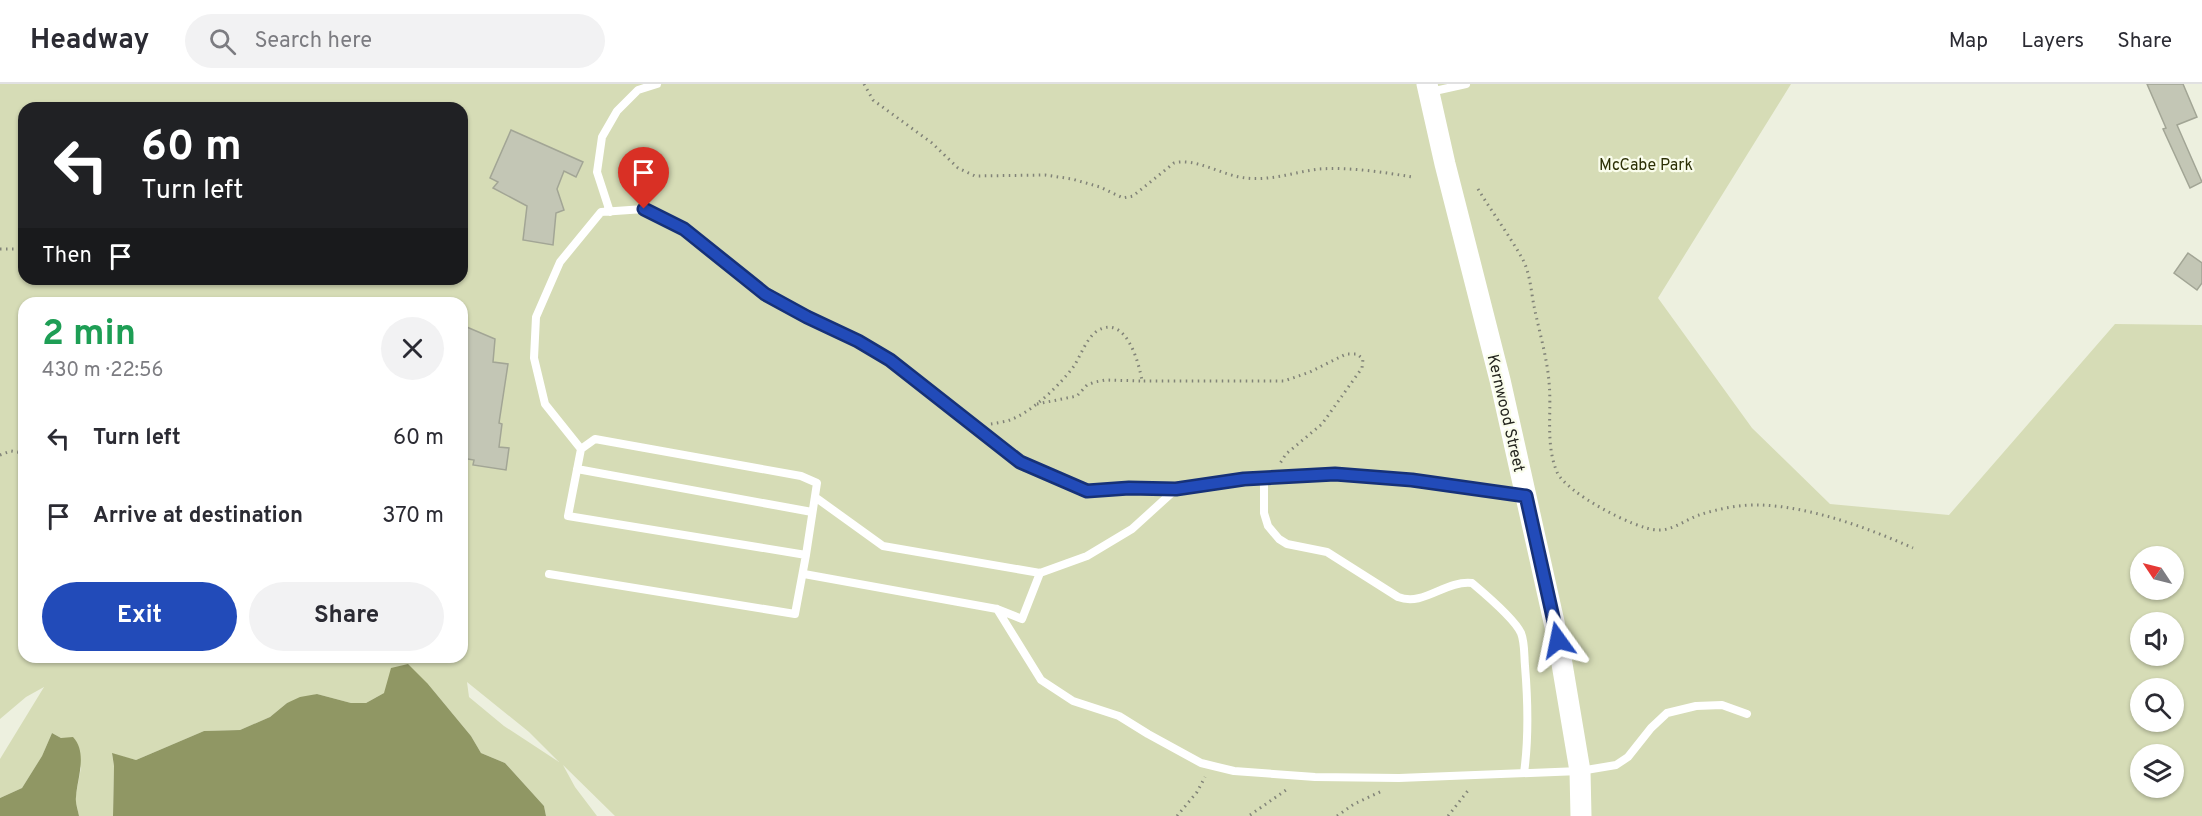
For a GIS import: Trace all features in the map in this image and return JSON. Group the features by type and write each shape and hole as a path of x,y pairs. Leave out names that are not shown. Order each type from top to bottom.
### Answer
{"main road":[{"name":"Kernwood Street","path":"1428,88 1500,380 1558,640 1580,771 1581,816"}],"lane":[{"path":"610,212 597,172 602,137 617,111 638,90 657,84"},
{"path":"1428,88 1466,84"},
{"path":"581,449 545,404 534,358 536,317 560,262 601,212 644,209 684,229 765,294 858,341 890,360 1020,462 1087,491 1129,488 1176,489 1244,479 1335,474 1412,480 1526,496"},
{"path":"549,574 795,614 804,574 817,483 801,476 595,439 581,449 568,516 806,555"},
{"path":"577,469 812,512"},
{"path":"1264,478 1264,513 1268,525 1279,539 1287,544 1327,552 1398,597 1409,601 1418,600 1452,584 1472,583 1488,596 1513,623 1521,633 1529,709 1528,745 1524,773"},
{"path":"815,497 883,546 1040,573 1087,556 1132,528 1176,489"},
{"path":"804,574 998,609 1022,619 1040,573"},
{"path":"998,609 1041,680 1073,702 1119,716 1201,762 1234,771 1305,777 1411,777 1580,771 1616,765 1628,757 1651,728 1667,714 1696,706 1722,705 1747,714"}],"path":[{"path":"864,84 873,100 932,142 958,168 975,176 1045,175 1072,179 1100,187 1123,198 1133,196 1167,168 1183,160 1232,176 1253,179 1320,169 1372,171 1412,177"},
{"path":"1478,189 1523,260 1550,383 1552,459 1558,475 1570,489 1591,504 1656,530 1673,528 1698,515 1760,504 1842,521 1913,548"},
{"path":"0,249 18,249"},
{"path":"975,427 1011,420 1035,405 1073,367 1089,339 1099,330 1114,328 1126,337 1134,350 1142,381"},
{"path":"1035,405 1077,396 1087,385 1105,380 1284,381 1310,372 1346,354 1357,354 1363,359 1362,368 1322,424 1287,454 1275,470 1264,478"},
{"path":"0,455 11,451 18,452"},
{"path":"1176,816 1197,792 1205,777 1201,762"},
{"path":"1244,816 1251,815 1305,777"},
{"path":"1337,816 1354,804 1411,777"},
{"path":"1448,816 1476,779"}],"green space":[{"name":"McCabe Park","path":"0,84 1791,84 1658,298 1752,428 1830,504 1949,515 2115,324 2202,325 2202,816 615,816 563,765 575,787 597,816 546,816 544,806 505,763 481,753 471,736 428,684 384,693 366,703 351,703 317,694 287,703 270,717 240,730 204,731 136,760 112,754 114,766 113,816 79,816 75,799 81,768 72,738 61,738 52,733 42,756 22,788 0,798 0,759 44,687 26,697 0,719","holes":["467,682 529,732 559,762 504,726 469,697"]}],"shaded area":[{"path":"408,664 428,684 471,736 481,753 505,763 544,806 546,816 113,816 112,753 136,760 204,731 240,730 270,717 287,703 300,697 317,694 351,703 366,703 384,693 391,668"},
{"path":"52,733 61,738 73,737 80,751 76,799 79,816 0,816 0,798 22,788 42,756"}],"building":[{"path":"2147,84 2183,84 2197,117 2177,125 2202,182 2190,188 2163,129 2166,128"},
{"path":"511,130 583,162 576,177 564,171 557,189 564,210 556,213 553,245 523,240 527,206 493,188 498,182 490,178"},
{"path":"2188,253 2202,263 2202,283 2197,290 2174,273"},
{"path":"468,328 495,339 493,362 508,364 499,423 502,424 499,447 509,448 506,470 473,465 474,460 468,459"}],"route":[{"path":"644,209 684,229 765,294 858,341 890,360 1020,462 1087,491 1129,488 1176,489 1244,479 1335,474 1412,480 1526,496 1558,640"}]}
